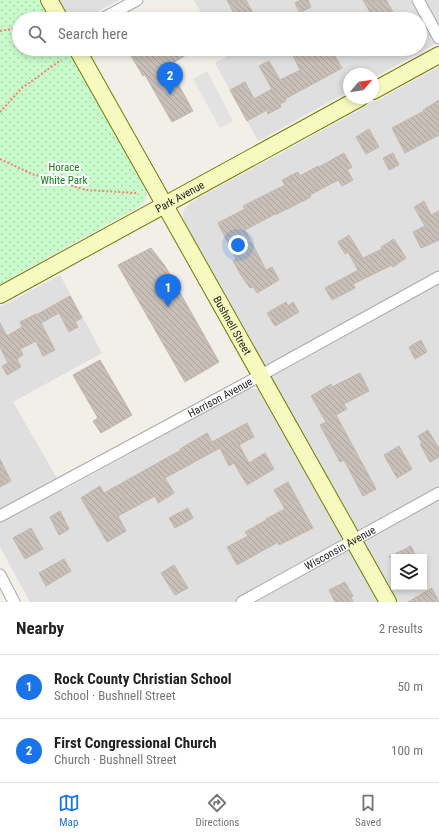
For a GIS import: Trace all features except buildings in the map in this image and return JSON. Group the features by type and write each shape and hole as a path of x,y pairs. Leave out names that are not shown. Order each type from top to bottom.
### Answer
{"street":[{"path":"49,0 56,12"},
{"path":"115,12 137,0"},
{"path":"418,0 425,12"},
{"path":"427,16 439,38"},
{"path":"379,88 439,55"},
{"name":"Bushnell Street","path":"81,56 388,602"},
{"name":"Park Avenue","path":"0,295 166,206 349,104"},
{"name":"Harrison Avenue","path":"0,516 439,277"},
{"name":"Wisconsin Avenue","path":"242,602 439,493"},
{"path":"0,575 14,602"}],"path":[{"path":"0,31 12,29"},
{"path":"0,112 22,88 61,60"},
{"path":"0,159 32,174 86,190 136,193"}],"shaded area":[{"path":"58,0 119,0 97,12 66,12"},
{"path":"194,0 439,0 439,42 427,49 427,12 201,12"},
{"path":"226,56 413,56 379,75 379,68 343,68 343,94 258,141 215,63"},
{"path":"439,67 439,602 397,602 185,225 183,215 187,206 193,201 371,104 379,104 379,100"},
{"path":"207,71 233,121 220,128 193,79"},
{"path":"60,275 102,353 13,402 64,490 248,389 258,389 380,602 30,602 0,547 0,307"}],"green space":[{"name":"Horace White Park","path":"0,0 40,0 46,12 12,12 12,56 71,56 145,186 146,195 144,202 140,206 0,284"}],"place":[{"name":"First Congressional Church","path":"170,95"},
{"name":"Rock County Christian School","path":"168,307"}]}
